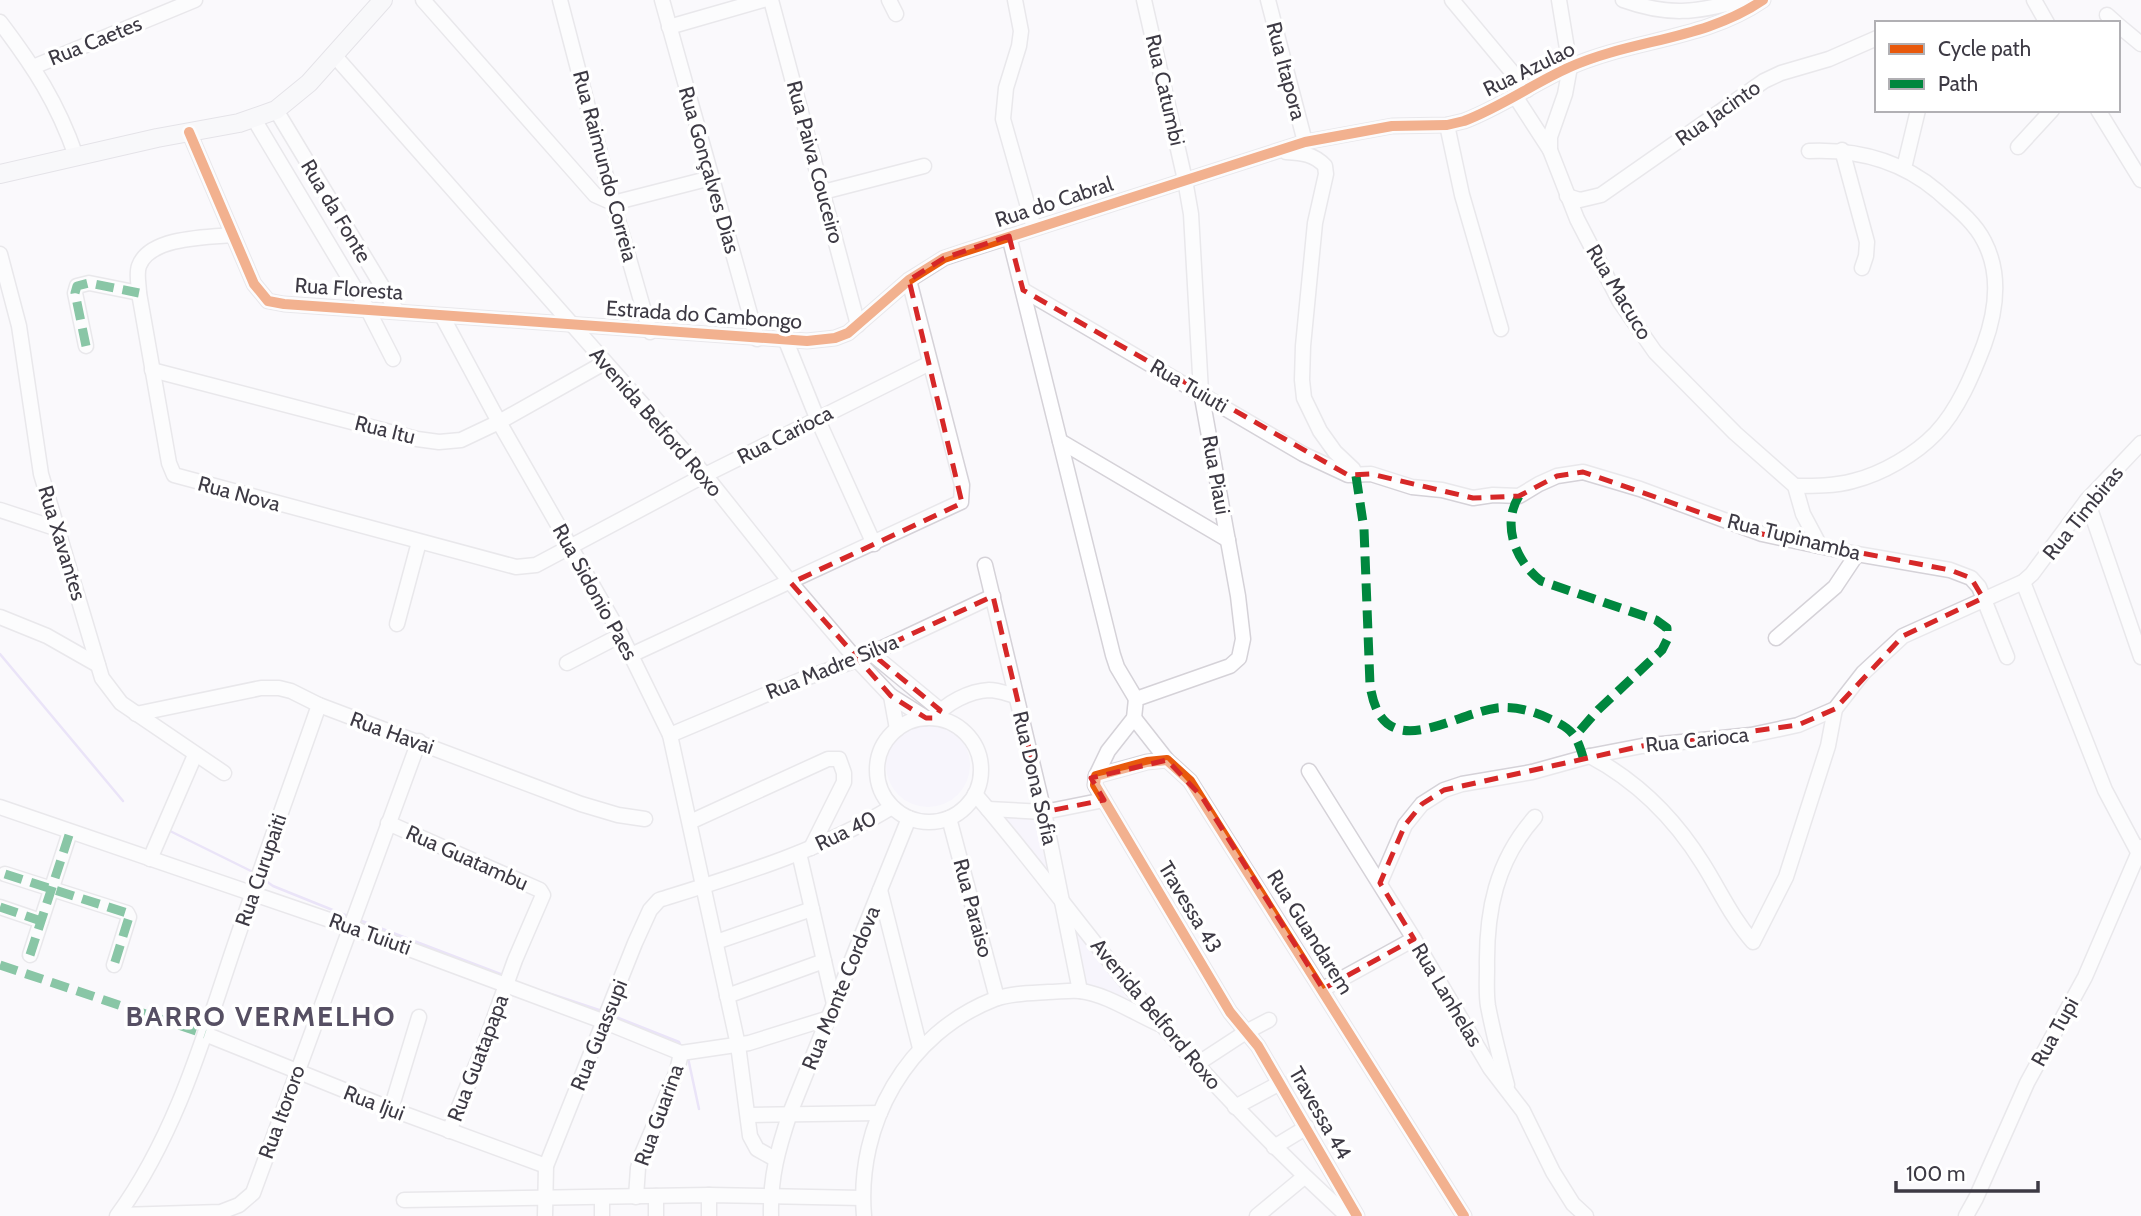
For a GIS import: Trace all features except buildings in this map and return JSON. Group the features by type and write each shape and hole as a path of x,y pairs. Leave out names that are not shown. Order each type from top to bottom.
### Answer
{"main road":[{"path":"0,174 254,119 276,110 298,93 383,0"}],"street":[{"name":"Rua Caetes","path":"33,67 195,0"},
{"path":"422,0 595,195 613,202 711,178"},
{"name":"Rua Raimundo Correia","path":"560,0 650,332"},
{"name":"Rua Gonçalves Dias","path":"662,0 757,339"},
{"path":"669,27 763,0"},
{"name":"Rua Paiva Couceiro","path":"771,0 858,325"},
{"path":"889,0 896,15"},
{"path":"1015,0 1021,31 1006,88 1003,118 1034,228"},
{"name":"Rua Catumbi","path":"1144,0 1185,180"},
{"name":"Rua Itapora","path":"1268,0 1305,142"},
{"name":"Rua Macuco","path":"1452,0 1521,93 1550,150 1577,219 1620,302 1655,352 1735,433 1795,486"},
{"path":"1550,150 1550,137 1565,93 1570,67 1559,0"},
{"path":"1623,0 1657,11 1685,12 1707,10 1741,0"},
{"name":"Rua Azulao","path":"1305,142 1392,126 1447,125 1478,116 1570,67 1610,53 1718,24 1763,0"},
{"path":"2034,0 2046,21"},
{"path":"0,22 33,67 59,112 76,156"},
{"path":"2120,26 2141,44"},
{"name":"Rua Jacinto","path":"1567,196 1580,200 1601,195 1764,81 1781,72 1829,59 1875,39"},
{"name":"Avenida Belford Roxo","path":"334,55 705,475 791,583 857,660 891,696 958,727 969,737 977,750 981,765 975,794 1162,1025 1235,1107 1304,1177 1343,1212 1356,1215"},
{"name":"Rua da Fonte","path":"276,110 397,312"},
{"path":"1904,168 1918,112"},
{"path":"2018,147 2050,112"},
{"path":"2099,112 2141,180"},
{"name":"Rua da Fonte","path":"254,119 368,310 393,359"},
{"path":"1447,125 1462,195 1501,329"},
{"name":"Rua Floresta","path":"189,132 254,284 268,300 284,304 571,325"},
{"name":"Rua do Cabral","path":"835,338 858,325 909,279 944,258 1305,142"},
{"path":"1842,150 1867,242 1862,268"},
{"path":"1809,151 1842,150 1871,156 1904,168 1949,201 1976,228 1986,243 1996,294 1994,318 1975,368 1951,413 1936,433 1911,453 1853,481 1795,486 1803,514 1820,546"},
{"path":"1275,151 1303,153 1315,157 1325,166 1326,174 1315,223 1302,380 1309,412 1335,452 1351,466 1356,476"},
{"path":"822,192 924,166"},
{"name":"Rua Piaui","path":"1136,699 1230,666 1238,658 1243,639 1201,392 1195,263 1185,180"},
{"name":"Rua Nova","path":"233,235 164,245 147,253 140,264 139,293 169,463 174,475 419,542 516,567 530,567"},
{"path":"988,809 1044,813 1104,800 1095,785 1096,776 1108,751 1134,718 1136,699 1113,655 1009,236"},
{"name":"Rua Xavantes","path":"0,254 19,326 37,455 102,678 111,693 136,714 224,773"},
{"path":"631,655 959,504 962,485 909,279"},
{"path":"86,346 75,293 77,286 89,282 139,293"},
{"name":"Rua Tuiuti","path":"1023,290 1303,454 1337,471 1356,476 1371,474 1412,486 1442,489 1465,497 1519,496"},
{"name":"Rua Sidonio Paes","path":"442,316 499,422 621,635 670,735 738,1045 753,1143 757,1149 775,1159"},
{"name":"Estrada do Cambongo","path":"571,325 786,341 835,338"},
{"path":"786,341 873,544"},
{"name":"Rua Itu","path":"152,369 417,439 439,442 461,440 499,422 604,363"},
{"name":"Rua Carioca","path":"530,567 572,548 705,475 930,363"},
{"path":"1060,441 1228,540"},
{"name":"Rua Timbiras","path":"2023,582 2040,566 2087,500 2141,443"},
{"name":"Rua Tupinamba","path":"1519,496 1556,476 1583,472 1619,481 1762,534 1950,570 1971,578 1979,587 1983,598"},
{"path":"2087,500 2141,657"},
{"path":"0,507 58,529"},
{"path":"397,624 419,542"},
{"path":"1776,638 1835,587 1857,554"},
{"name":"Rua Dona Sofia","path":"985,565 1044,813 1080,991"},
{"path":"2023,582 2105,790 2139,849"},
{"name":"Rua Carioca","path":"1380,883 1405,825 1422,804 1444,790 1532,772 1590,755 1653,744 1798,726 1835,709 1863,673 1903,636 2023,582"},
{"name":"Rua Madre Silva","path":"670,735 792,683 857,660 993,596"},
{"path":"1983,598 2007,657"},
{"path":"0,617 47,636 98,665"},
{"path":"566,663 621,635"},
{"path":"872,653 934,715"},
{"name":"Rua Havai","path":"136,714 261,688 279,688 491,772 581,804 645,820"},
{"path":"975,794 964,808 949,818 936,821 909,818 892,807 884,796 878,782 880,754 897,729 934,715 976,692 990,690 1016,696"},
{"path":"891,696 897,729"},
{"name":"Rua Curupaiti","path":"118,1215 150,1167 205,1034 319,705"},
{"path":"1590,755 1617,771 1643,792 1670,820 1702,863 1729,912 1753,942 1786,877 1828,746 1835,709"},
{"path":"1134,718 1167,760"},
{"name":"Rua Itororo","path":"118,1215 222,1214 253,1193 418,741"},
{"path":"150,859 195,755"},
{"path":"690,822 828,760 839,759 845,774 844,782 805,850 812,909 834,1003"},
{"path":"1096,776 1147,762 1167,760"},
{"name":"Rua Guandarem","path":"1167,760 1178,768 1202,797 1464,1216"},
{"name":"Rua Lanhelas","path":"1309,771 1380,883 1490,1068 1523,1111 1553,1172 1573,1204 1586,1216"},
{"name":"Travessa 43","path":"1104,800 1230,1012 1246,1032"},
{"name":"Rua Tuiuti","path":"0,807 150,859 257,879 351,921 508,979 608,1012 685,1053"},
{"name":"Rua 40","path":"805,850 872,820 892,807"},
{"path":"1507,1088 1487,1003 1490,919 1495,887 1503,866 1516,842 1535,817"},
{"name":"Rua Monte Cordova","path":"771,1216 775,1159 790,1113 909,818"},
{"name":"Rua Paraiso","path":"949,818 997,998"},
{"name":"Rua Guatambu","path":"388,823 540,890 544,895"},
{"path":"30,955 70,832"},
{"name":"Rua Tupi","path":"1966,1216 2040,1057 2085,977 2139,849"},
{"path":"703,887 805,850"},
{"path":"5,874 127,913 128,922 114,965"},
{"name":"Rua Guassupi","path":"546,1166 653,905 659,900 703,887"},
{"path":"880,890 920,1048"},
{"name":"Rua Guatapapa","path":"449,1131 544,895"},
{"path":"0,907 41,920"},
{"path":"716,942 812,909"},
{"path":"1323,989 1414,939"},
{"path":"727,996 824,961"},
{"path":"864,1216 862,1198 865,1156 880,1113 920,1048 958,1019 997,998 1029,993 1080,991 1162,1025"},
{"path":"391,1109 419,1017"},
{"path":"685,1053 738,1045 829,1018"},
{"path":"1197,1064 1269,1020"},
{"name":"Travessa 44","path":"1246,1032 1254,1039 1307,1127 1356,1215"},
{"name":"Rua Ijui","path":"205,1034 295,1072 546,1166"},
{"name":"Rua Guarina","path":"636,1197 642,1154 685,1053"},
{"path":"1235,1107 1280,1083"},
{"path":"748,1115 880,1113"},
{"path":"1274,1147 1307,1127"},
{"path":"545,1216 546,1166"},
{"path":"1257,1216 1304,1177"},
{"path":"404,1200 709,1195 862,1198"},
{"path":"709,1195 709,1216"},
{"path":"656,1196 656,1216"},
{"path":"602,1198 602,1216"}],"highlighted area":[{"path":"1009,236 1023,290 1348,475 1371,474 1473,498 1519,496 1557,476 1583,472 1762,534 1950,570 1971,578 1983,598 1903,636 1835,709 1798,725 1642,746 1444,790 1422,804 1405,825 1380,883 1414,939 1323,989 1202,797 1167,760 1091,778 1104,800 1044,812 993,596 871,653 940,710 935,718 926,718 891,696 791,583 962,503 909,280 944,258"}],"shaded area":[{"path":"928,723 944,726 958,735 967,749 970,765 967,781 958,795 944,804 928,807 912,804 898,795 889,781 886,765 889,749 898,735 912,726"},
{"path":"999,815 1037,815 1062,902"},
{"path":"1062,902 1138,1011 1088,987"}],"waterway":[{"path":"0,654 123,801"},
{"path":"168,830 255,873"},
{"path":"263,879 273,886 350,917"},
{"path":"359,920 503,975"},
{"path":"545,992 602,1011"},
{"path":"611,1015 679,1042 681,1046"},
{"path":"688,1058 699,1109"}],"marked path":[{"path":"86,346 75,293 77,286 89,283 139,293"},
{"path":"1356,476 1364,529 1370,685 1377,710 1388,724 1403,730 1420,730 1478,712 1517,708 1544,716 1568,729 1578,743 1583,757"},
{"path":"1519,496 1511,519 1511,531 1518,553 1532,573 1541,581 1656,620 1667,628 1667,640 1662,650 1598,710 1576,735"},
{"path":"30,955 70,832"},
{"path":"5,874 127,913 129,917 114,965"},
{"path":"0,907 41,921"},
{"path":"0,965 205,1034"}],"cycle path":[{"path":"189,132 254,284 268,301 807,341 835,338 848,333 909,280 944,258 1305,142 1392,126 1447,125 1464,121 1570,67 1619,50 1717,23 1763,0"},
{"path":"1357,1216 1258,1046 1230,1012 1095,785 1096,776 1147,762 1167,760 1190,781 1464,1216"}],"district":[{"name":"BARRO VERMELHO","path":"261,1016"}]}
